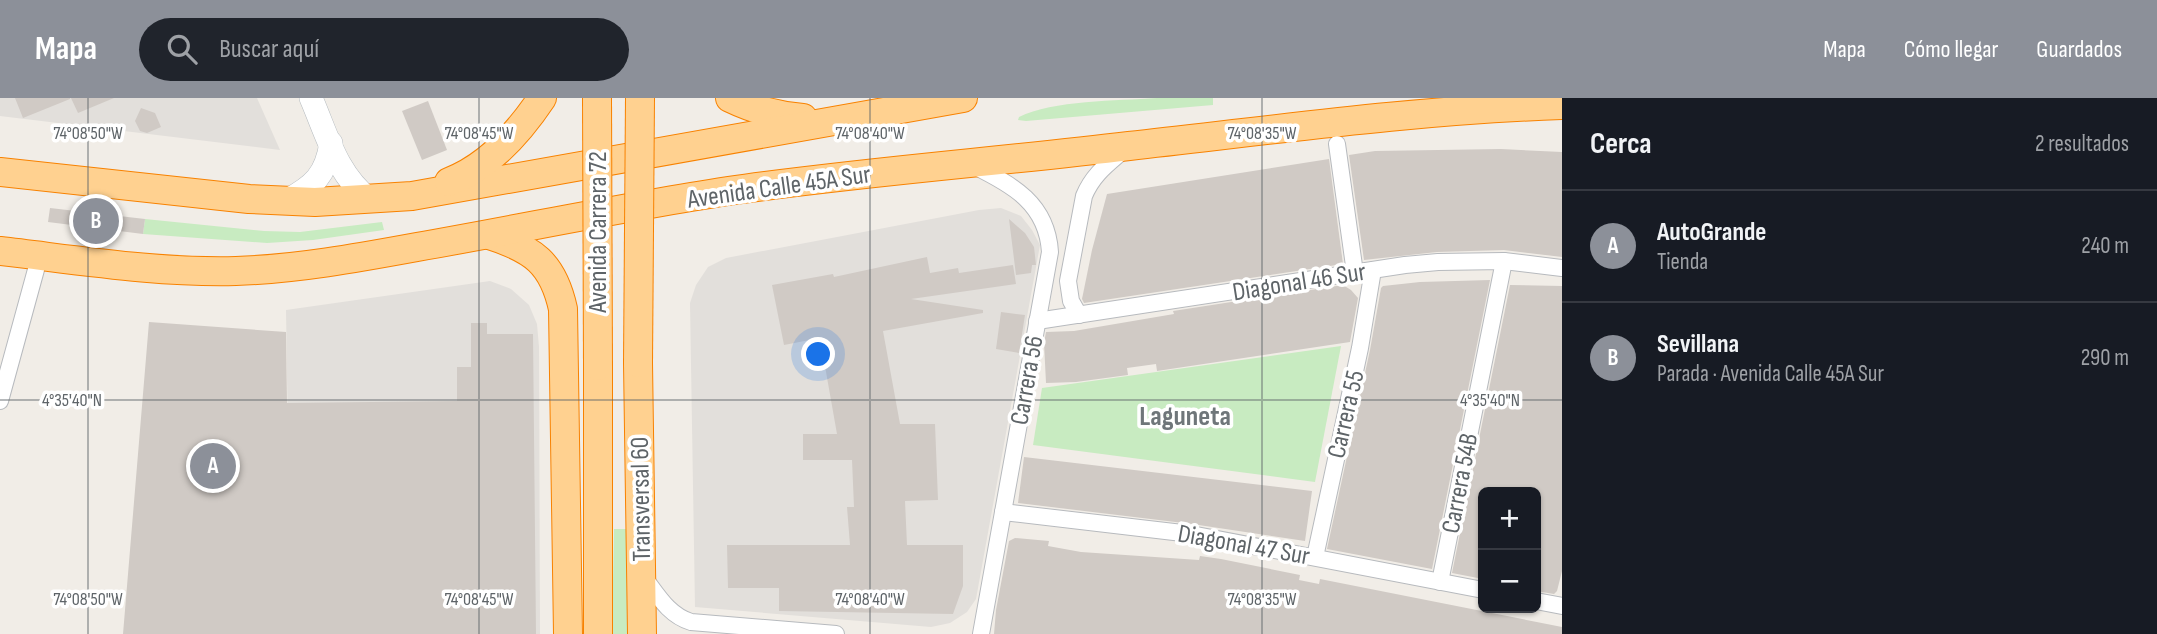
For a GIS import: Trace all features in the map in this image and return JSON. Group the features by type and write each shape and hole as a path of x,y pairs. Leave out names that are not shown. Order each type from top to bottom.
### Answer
{"highway":[{"path":"412,196 458,178 482,162 511,137 542,98"},
{"name":"Avenida Carrera 72","path":"597,98 598,366"},
{"name":"Avenida Carrera 72","path":"638,363 640,98"},
{"path":"730,98 776,116 837,121"},
{"name":"Avenida Calle 45A Sur","path":"0,172 249,199 315,202 370,200 412,196 837,121 873,106 963,98"},
{"name":"Avenida Calle 45A Sur","path":"0,251 120,265 238,271 339,261 741,190 893,170 1377,117 1497,107 1562,105"},
{"path":"1497,107 1562,115"},
{"path":"489,235 518,246 540,261 551,274 563,309 568,634"},
{"name":"Transversal 60","path":"638,363 642,634"},
{"name":"Transversal 60","path":"597,626 598,366"}],"street":[{"path":"311,98 337,161 355,188 370,200"},
{"path":"286,201 306,190 319,177 329,155 331,143"},
{"path":"1337,144 1354,273"},
{"name":"Carrera 56","path":"1079,315 1070,301 1068,281 1084,196 1098,172 1129,146"},
{"name":"Carrera 56","path":"969,163 1006,181 1031,204 1046,228 1050,252 981,634"},
{"path":"0,401 40,255"},
{"name":"Diagonal 46 Sur","path":"1037,321 1438,262 1504,261 1562,268"},
{"name":"Carrera 54B","path":"1440,582 1504,261"},
{"name":"Carrera 55","path":"1315,557 1360,348 1373,270"},
{"name":"Diagonal 47 Sur","path":"1003,512 1191,534 1478,589"},
{"path":"641,574 664,604 681,619 702,624 836,634"},
{"path":"1541,602 1562,606"}],"shaded area":[{"path":"0,98 257,98 280,150 0,116"},
{"path":"1001,208 1021,216 1040,245 976,599 967,612 950,623 931,627 695,607 690,303 696,285 708,267 726,258"},
{"path":"490,281 511,289 529,305 537,324 540,634 291,634 286,310"}],"green space":[{"path":"1157,98 1213,98 1213,105 1018,120 1033,111 1067,104"},
{"path":"145,219 300,232 382,222 384,230 267,243 143,234"},
{"path":"1341,346 1315,482 1033,445 1042,388"},
{"path":"614,529 629,529 630,634 612,634"}],"building":[{"path":"15,98 70,98 70,99 23,118"},
{"path":"71,98 114,98 78,113"},
{"path":"428,101 447,150 422,160 402,111"},
{"path":"141,108 155,113 161,127 147,133 140,131 135,121"},
{"path":"1501,149 1562,152 1562,257 1504,250 1437,252 1364,260 1349,155 1375,151"},
{"path":"1329,159 1343,264 1084,303 1082,299 1092,250 1107,194"},
{"path":"50,208 145,219 143,234 48,222"},
{"path":"1009,219 1025,233 1034,247 1036,265 1032,265 1031,273 1016,275"},
{"path":"927,257 930,273 958,268 959,273 1013,265 1016,284 911,299 983,310 983,313 883,331 900,424 935,424 938,500 905,501 907,545 963,545 963,586 953,614 779,611 779,588 728,588 727,545 850,545 847,507 854,507 852,460 803,460 803,434 837,434 820,338 784,345 772,285 833,274 834,277"},
{"path":"1490,280 1432,569 1327,549 1381,288 1420,282"},
{"path":"1343,285 1358,298 1350,342 1157,371 1156,364 1127,368 1128,375 1046,383 1046,332 1074,331 1174,314 1173,311"},
{"path":"1510,285 1562,286 1562,571 1557,591 1554,594 1541,592 1541,487 1478,487 1478,578 1452,573"},
{"path":"1001,312 1025,315 1019,353 996,349"},
{"path":"149,322 286,332 287,403 457,401 457,367 471,367 471,323 487,323 487,334 533,334 536,634 123,634"},
{"path":"1024,457 1312,491 1305,541 1018,503"},
{"path":"1015,538 1049,541 1048,546 1081,552 1221,559 1300,575 1299,580 1319,584 1320,579 1478,610 1478,613 1491,613 1562,627 1562,634 994,634 1009,541"}],"place":[{"name":"Sevillana","path":"96,221"},
{"name":"AutoGrande","path":"213,466"}],"district":[{"name":"Laguneta","path":"1185,415"}]}
